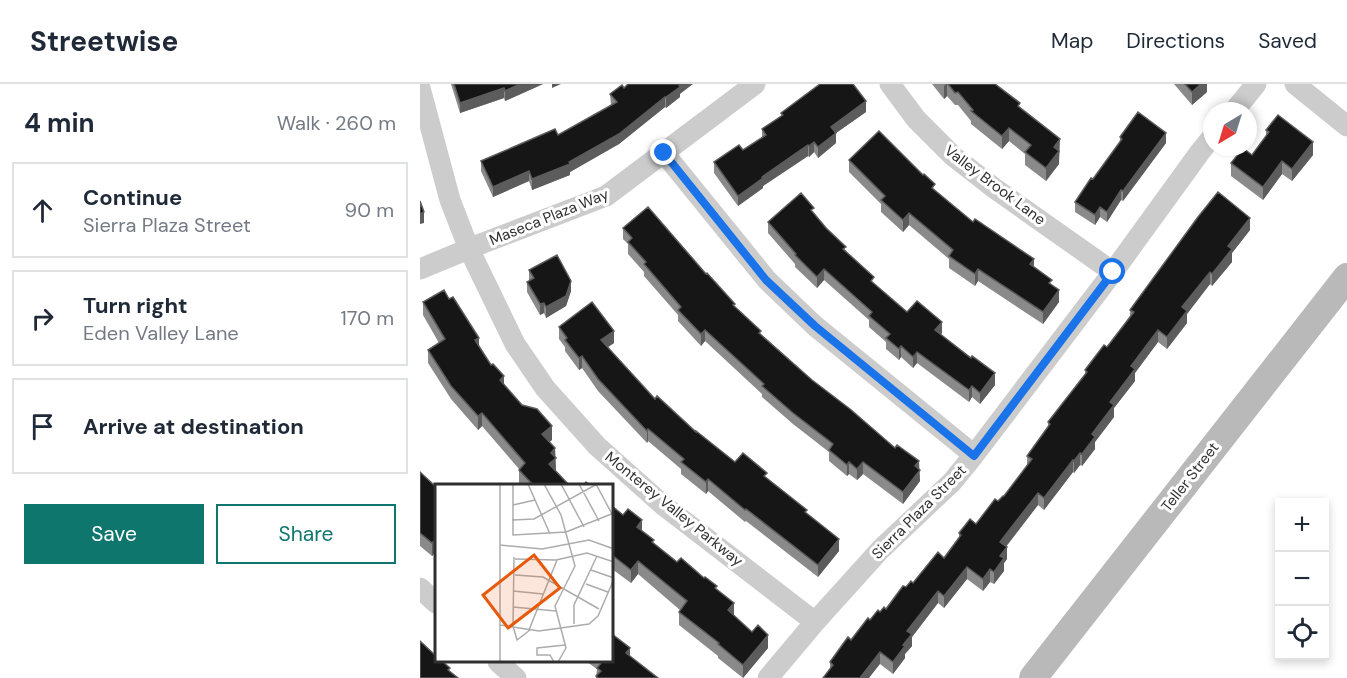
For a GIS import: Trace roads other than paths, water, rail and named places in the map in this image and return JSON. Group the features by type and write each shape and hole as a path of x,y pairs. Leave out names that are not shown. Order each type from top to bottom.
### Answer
{"street":[{"name":"Maseca Plaza Way","path":"420,269 606,196 755,84"},
{"name":"Valley Brook Lane","path":"890,84 916,118 954,156 994,188 1113,272"},
{"path":"1241,102 1256,84"},
{"path":"1295,84 1347,126"},
{"name":"Monterey Valley Parkway","path":"420,88 450,200 469,249 515,345 545,388 597,446 663,505 815,622"},
{"name":"Sierra Plaza Street","path":"768,678 880,550 952,482 974,456 1203,148"},
{"path":"664,153 766,280 815,326 974,456"},
{"name":"Teller Street","path":"1033,678 1347,277"},
{"path":"420,588 435,602"},
{"path":"499,663 516,678"}]}
